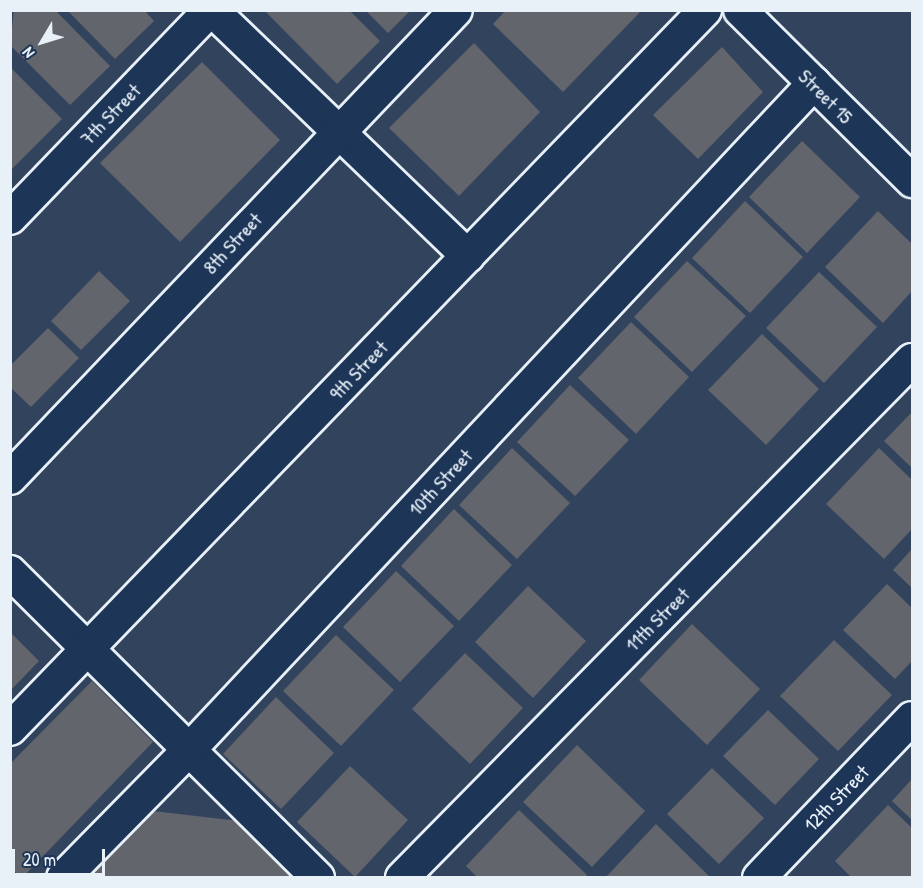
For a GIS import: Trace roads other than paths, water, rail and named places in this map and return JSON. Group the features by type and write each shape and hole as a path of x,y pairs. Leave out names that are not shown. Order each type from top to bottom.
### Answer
{"street":[{"path":"211,10 468,256"},
{"name":"7th Street","path":"10,218 211,10"},
{"name":"8th Street","path":"10,478 338,131 456,10"},
{"name":"9th Street","path":"10,729 705,10"},
{"name":"Street 15","path":"740,10 912,181"},
{"name":"10th Street","path":"63,878 189,750 814,83"},
{"name":"11th Street","path":"402,878 912,360"},
{"path":"10,572 318,878"},
{"name":"12th Street","path":"759,878 912,718"}]}
